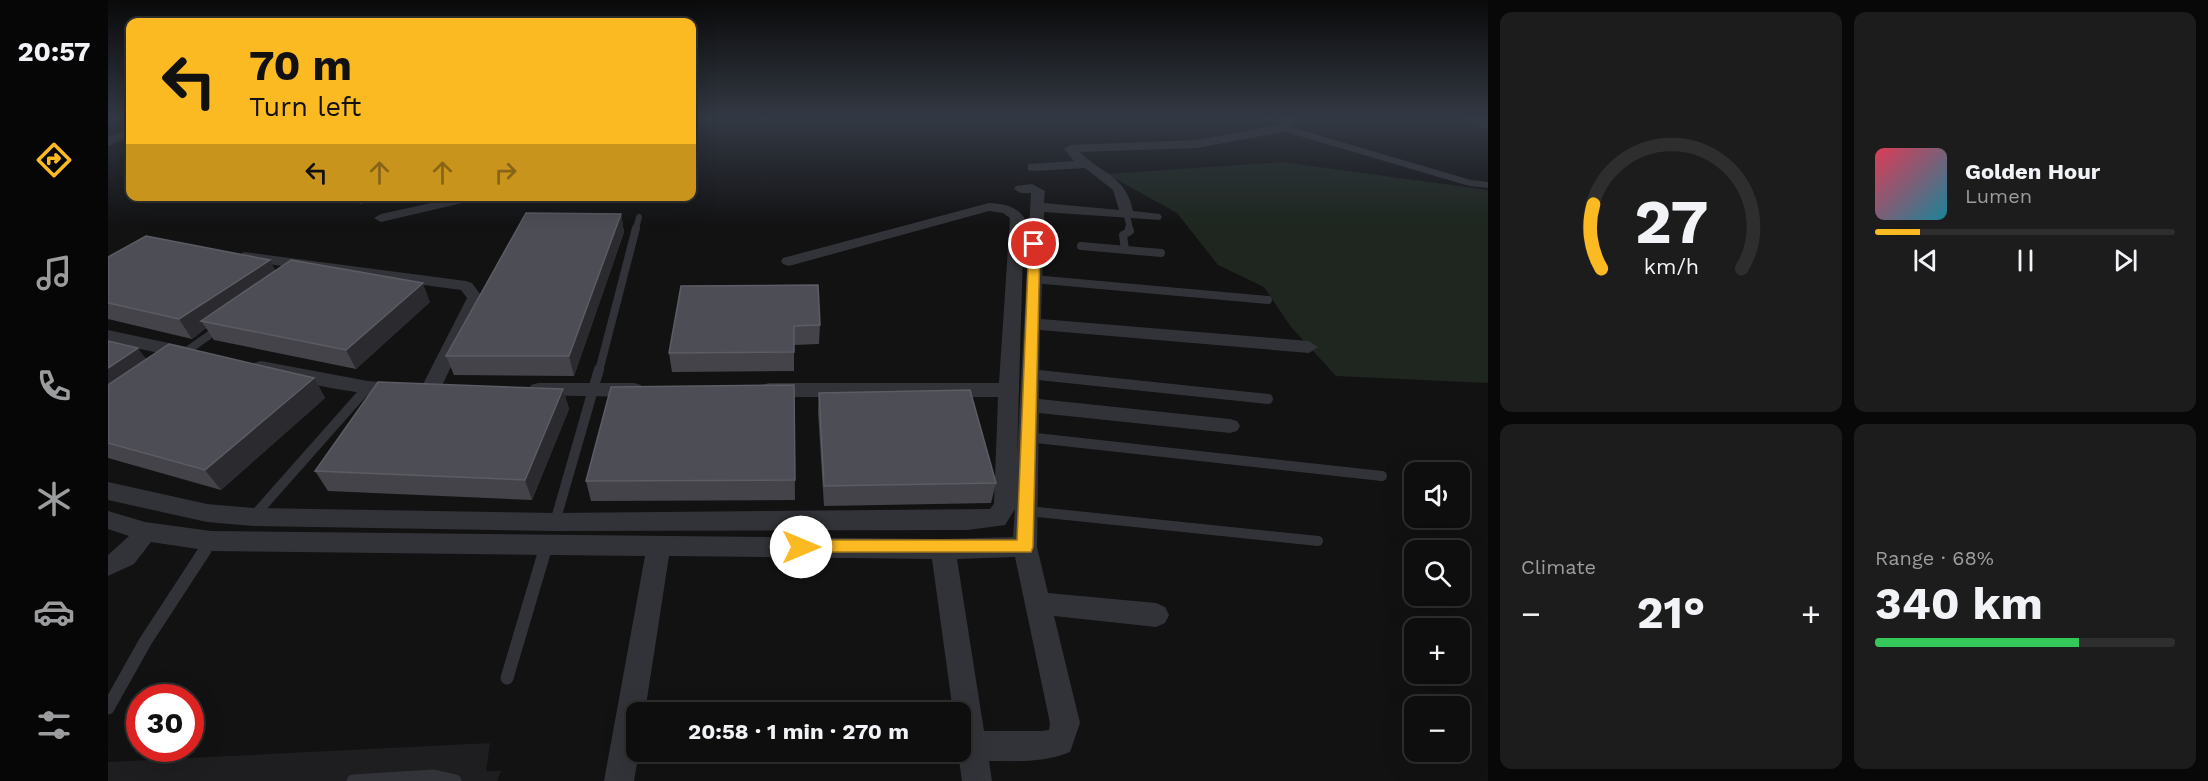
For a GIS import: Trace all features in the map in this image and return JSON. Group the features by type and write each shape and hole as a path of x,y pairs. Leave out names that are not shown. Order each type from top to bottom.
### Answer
{"street":[{"path":"1074,153 1082,162 1096,168 1118,187 1127,215"},
{"path":"1033,167 1082,162"},
{"path":"971,746 1041,746 1060,742 1065,723 1025,547 1029,374 1038,191 1029,187 1021,189"},
{"path":"381,218 461,201"},
{"path":"108,491 207,513 253,517 555,522 957,521 997,518 1005,506 1008,390 1017,217 1007,209 989,207 789,261"},
{"path":"1037,207 1155,217"},
{"path":"231,255 303,270 448,282 465,286 475,298 430,390"},
{"path":"1031,324 1309,347"},
{"path":"108,336 179,356 207,357"},
{"path":"242,363 368,387 453,390"},
{"path":"524,390 653,390"},
{"path":"748,390 1008,390"},
{"path":"1028,405 1230,426"},
{"path":"108,520 145,532 211,541 943,549 1025,547"},
{"path":"108,566 119,563 135,549 145,532"},
{"path":"636,702 659,545"},
{"path":"943,549 961,702"},
{"path":"1036,603 1156,615"},
{"path":"619,781 626,757"},
{"path":"971,762 977,781"}],"lane":[{"path":"1372,153 1470,183 1488,185"},
{"path":"1125,250 1123,234 1130,231 1127,215"},
{"path":"555,522 594,390 639,217"},
{"path":"1081,246 1161,253"},
{"path":"1033,279 1268,300"},
{"path":"179,356 222,326"},
{"path":"1029,374 1268,399"},
{"path":"253,517 368,387"},
{"path":"1027,437 1382,476"},
{"path":"1026,511 1318,541"},
{"path":"108,708 145,642 211,541"},
{"path":"507,678 548,545"},
{"path":"353,781 434,776 456,781"}],"shaded area":[{"path":"1282,162 1488,190 1488,383 1336,376 1291,327 1264,287 1218,265 1177,213 1107,174"},
{"path":"490,743 486,771 501,771 497,781 108,781 108,762 204,762 204,757"}],"building":[{"path":"526,213 621,214 569,356 446,356"},
{"path":"146,236 270,260 179,319 108,303 108,257"},
{"path":"291,260 423,283 346,350 201,321"},
{"path":"818,285 820,325 794,326 794,352 669,353 681,286"},
{"path":"108,341 138,348 108,368"},
{"path":"169,344 314,378 205,470 108,443 108,385"},
{"path":"378,382 563,389 525,480 315,471"},
{"path":"794,385 795,480 586,481 611,387"},
{"path":"970,390 996,483 824,486 819,393"}],"route":[{"path":"801,547 943,549 1025,547 1034,244"}]}
